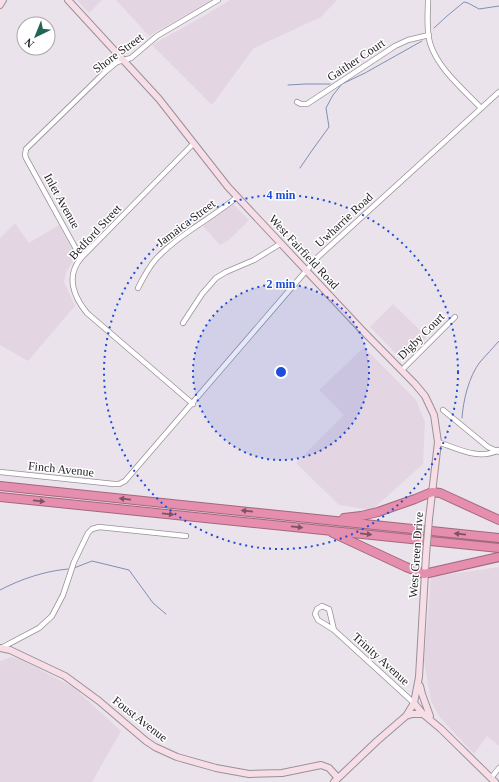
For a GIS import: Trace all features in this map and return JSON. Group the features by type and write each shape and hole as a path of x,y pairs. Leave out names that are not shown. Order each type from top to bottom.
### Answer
{"highway":[{"path":"0,486 499,538"},
{"path":"330,520 378,512 432,492 440,493 499,520"},
{"path":"0,497 499,548"},
{"path":"327,530 424,574 499,557"}],"main road":[{"path":"0,5 4,0"},
{"name":"West Fairfield Road","path":"68,0 168,109 237,197 280,244 421,390 431,409"},
{"name":"West Green Drive","path":"338,781 406,716 414,703 419,680 424,574 438,442 436,422 431,409"},
{"name":"Foust Avenue","path":"0,648 10,650 66,676 99,701 146,741 177,757 216,768 249,774 282,773 321,765 329,768 338,781"},
{"path":"419,680 422,694 430,716"},
{"name":"West Green Drive","path":"394,727 407,709 414,703"},
{"name":"Trinity Avenue","path":"414,703 423,714 493,780"},
{"name":"Trinity Avenue","path":"414,703 430,716 436,725"},
{"path":"406,716 412,714 423,714"}],"street":[{"name":"Shore Street","path":"25,154 28,146 117,62 131,58 157,36 218,0"},
{"path":"428,0 429,35 433,49 441,64 481,108"},
{"name":"Gaither Court","path":"297,102 307,104 395,46 408,40 429,35"},
{"name":"Uwharrie Road","path":"121,483 125,481 193,404 306,270 499,92"},
{"name":"Bedford Street","path":"193,404 84,309 75,294 72,276 75,266 81,258 194,143"},
{"name":"Inlet Avenue","path":"25,154 81,258"},
{"name":"Jamaica Street","path":"138,288 145,274 155,260 164,251 237,197"},
{"path":"183,323 202,294 216,278 254,260 280,244"},
{"name":"Digby Court","path":"402,370 455,317"},
{"path":"443,410 483,444 498,451"},
{"path":"438,442 473,454 498,451"},
{"name":"Finch Avenue","path":"0,472 114,484 121,483"},
{"path":"0,648 39,628 52,616 63,595 74,562 88,533 92,529 99,527 186,536"},
{"name":"Trinity Avenue","path":"334,630 330,609 322,606 318,608 316,611 316,618 334,630 414,703"},
{"path":"493,780 499,768"}],"shaded area":[{"path":"77,0 102,0 89,13"},
{"path":"116,0 211,0 149,36"},
{"path":"230,0 337,0 321,17 254,48 212,105 152,45"},
{"path":"233,204 249,220 229,240 220,245 203,226"},
{"path":"15,223 29,243 59,225 76,257 66,272 64,282 75,306 28,361 0,345 0,238"},
{"path":"393,304 427,337 402,360 370,327"},
{"path":"364,347 416,400 425,422 423,464 372,510 339,505 296,463 344,415 319,390"},
{"path":"499,567 499,746 487,736 474,754 439,716 431,701 424,661 431,577"},
{"path":"11,657 20,659 73,687 121,731 92,782 0,782 0,661"}],"waterway":[{"path":"434,28 464,2 479,9 499,6"},
{"path":"342,84 365,73 422,41"},
{"path":"288,85 330,84"},
{"path":"300,168 329,127 326,108 333,95 342,84"},
{"path":"462,418 465,397 473,374 480,362 499,341"},
{"path":"74,568 92,561 129,570 153,603 166,614"},
{"path":"0,590 33,576 68,569"}]}
